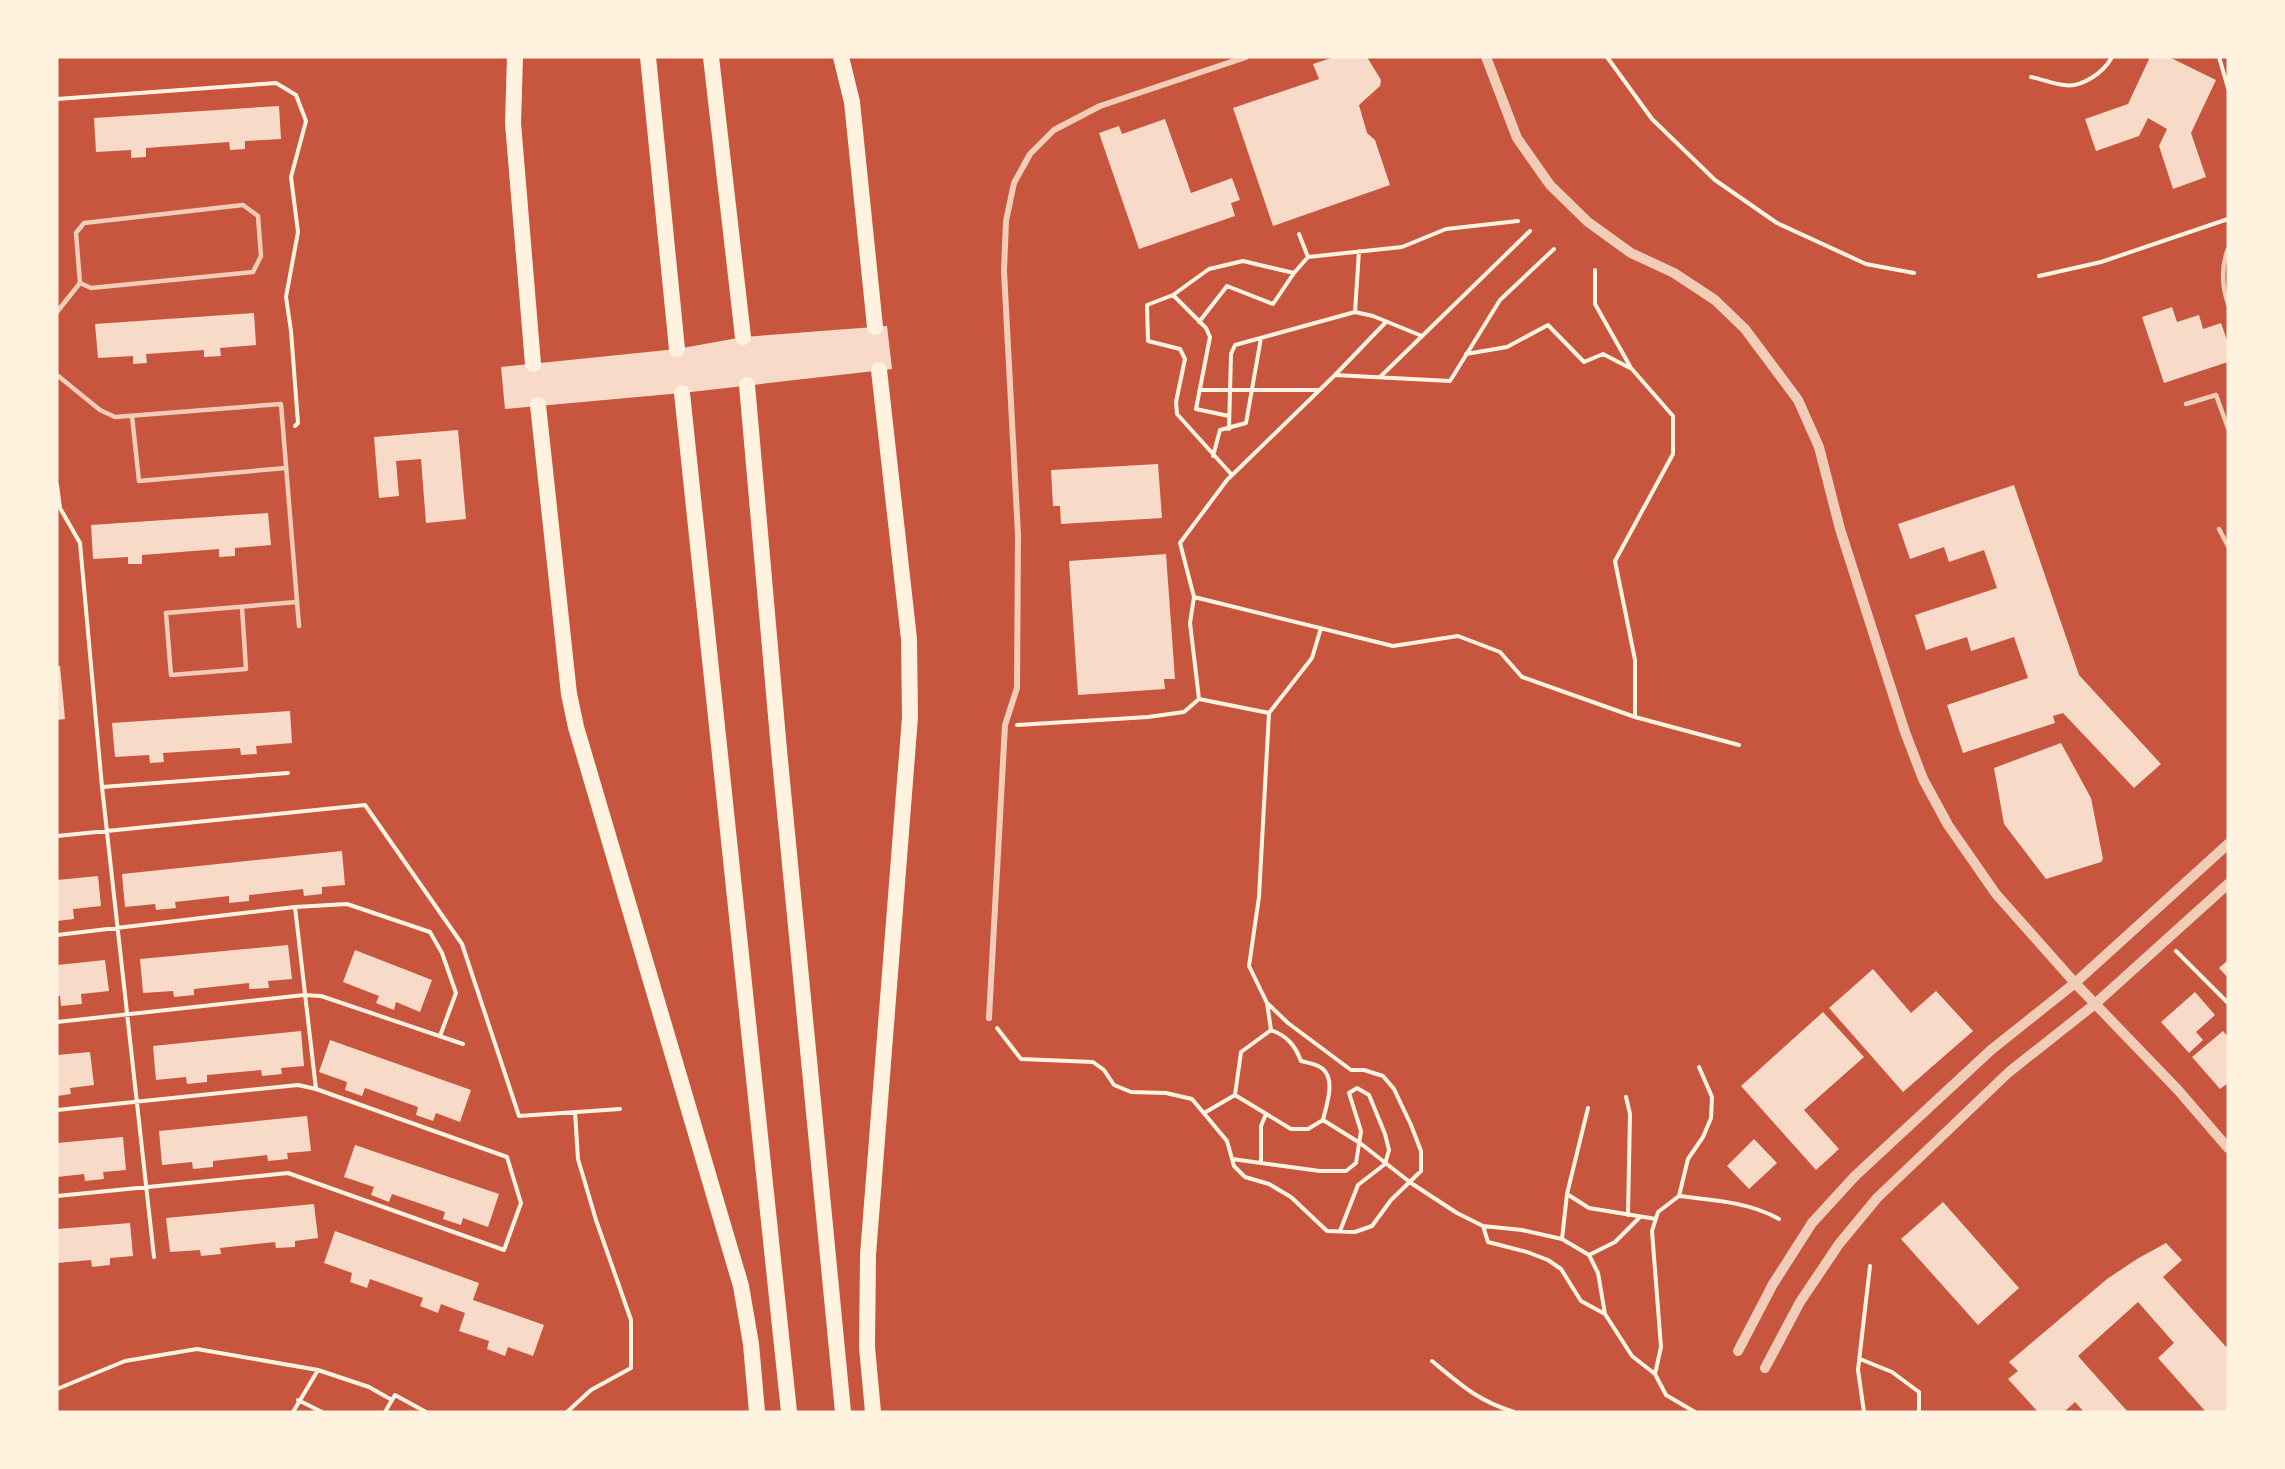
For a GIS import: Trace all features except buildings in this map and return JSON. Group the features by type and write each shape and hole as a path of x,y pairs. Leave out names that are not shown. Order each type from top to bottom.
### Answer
{"highway":[{"path":"515,57 513,123 533,364"},
{"path":"648,57 677,349"},
{"path":"711,57 743,338"},
{"path":"841,57 852,102 875,327"},
{"path":"873,1412 867,1347 868,1256 910,717 911,677 908,627 879,370"},
{"path":"747,385 780,762 843,1412"},
{"path":"682,393 789,1412"},
{"path":"538,405 569,694 576,727 741,1286 751,1344 758,1412"}],"street":[{"path":"989,1018 1005,725 1017,688 1018,535 1004,271 1006,221 1014,183 1030,154 1054,130 1100,106 1246,57"},
{"path":"1486,57 1517,138 1550,185 1588,222 1631,253 1674,273 1715,300 1744,329 1798,400 1818,447 1840,529 1881,662 1923,779 1948,825 1996,894 2075,983 2178,1090 2228,1148"},
{"path":"1738,1351 1773,1284 1812,1223 1856,1176 1991,1050 2075,983 2228,844"},
{"path":"1765,1368 1800,1302 1839,1244 1877,1198 2008,1072 2095,1004 2228,884"}],"lane":[{"path":"57,312 80,283 76,233 84,223 243,206 258,216 261,256 253,272 92,288 80,283"},
{"path":"2228,249 2223,264 2224,294 2228,304"},
{"path":"57,375 100,410 115,417 281,404 299,626"},
{"path":"2186,404 2216,395 2228,428"},
{"path":"132,416 139,481 286,468"},
{"path":"2219,530 2228,546"},
{"path":"242,607 246,669 171,675 166,613 242,607 297,603"}],"path":[{"path":"1607,57 1652,119 1714,180 1777,223 1866,264 1914,273"},
{"path":"2031,77 2065,86 2082,82 2098,74 2112,57"},
{"path":"2219,57 2228,88"},
{"path":"2039,276 2101,262 2228,219"},
{"path":"1199,322 1227,286 1274,304 1308,256 1402,247 1446,229 1518,222"},
{"path":"1380,377 1530,231"},
{"path":"1299,234 1308,256"},
{"path":"1335,375 1450,381 1500,300 1554,249"},
{"path":"1355,312 1359,251"},
{"path":"1232,475 1177,414 1176,402 1185,359 1180,349 1148,341 1147,305 1173,295 1209,269 1243,261 1294,273"},
{"path":"1594,270 1595,304 1631,368 1673,416 1673,454 1615,561 1635,660 1635,717"},
{"path":"1173,295 1210,337 1197,409 1229,416"},
{"path":"1229,429 1231,354 1235,345 1355,312 1373,316 1422,336"},
{"path":"1199,699 1190,623 1194,597 1180,543 1232,475 1386,322"},
{"path":"1466,354 1508,347 1548,325 1584,362 1603,354 1631,368"},
{"path":"1213,456 1220,430 1246,423 1261,338"},
{"path":"1200,390 1320,390"},
{"path":"57,485 58,508 80,543 102,787 154,1257"},
{"path":"1194,597 1393,646 1458,636 1500,652 1522,677 1635,717 1739,745"},
{"path":"1271,1030 1267,1003 1249,966 1259,897 1269,713 1312,658 1321,628"},
{"path":"1005,725 1148,717 1184,712 1199,699"},
{"path":"1199,699 1269,713"},
{"path":"102,787 288,773"},
{"path":"57,836 365,806 462,944 519,1116 620,1109"},
{"path":"57,935 295,906 347,904 430,932 442,953 456,993 440,1036"},
{"path":"295,906 316,1089"},
{"path":"2166,940 2228,1003"},
{"path":"57,1022 304,995 321,996 463,1044"},
{"path":"989,1018 1021,1059 1092,1062 1104,1070 1114,1085 1131,1092 1166,1093 1192,1099 1227,1141 1234,1166 1245,1177 1269,1184 1291,1197 1327,1231 1355,1232 1372,1226 1391,1200 1421,1171 1421,1151 1394,1089 1383,1076 1364,1070 1351,1070 1288,1023 1267,1003"},
{"path":"1235,1095 1241,1052 1271,1030"},
{"path":"1235,1095 1291,1129 1308,1129 1323,1120 1329,1091 1329,1076 1322,1068 1301,1061 1296,1047 1282,1034 1271,1030"},
{"path":"1655,1374 1661,1347 1652,1231 1658,1212 1679,1196 1688,1159 1703,1137 1711,1118 1712,1097 1699,1067"},
{"path":"57,1110 298,1085 316,1089 507,1157 521,1203 504,1250 288,1173 57,1196"},
{"path":"1232,1159 1320,1171 1346,1171 1356,1163 1361,1131 1349,1093 1357,1088 1369,1095 1389,1150 1385,1164 1358,1185 1340,1231"},
{"path":"1204,1113 1235,1095"},
{"path":"1626,1097 1630,1114 1628,1215"},
{"path":"1562,1239 1567,1194 1588,1108"},
{"path":"567,1412 591,1390 631,1368 631,1320 596,1220 578,1159 575,1112"},
{"path":"1261,1163 1261,1125 1266,1114"},
{"path":"1323,1120 1360,1143 1410,1183 1457,1213 1483,1226 1522,1230 1562,1239 1589,1255 1598,1273 1605,1314 1632,1356 1655,1374 1666,1395 1695,1412"},
{"path":"1567,1194 1589,1208 1656,1219"},
{"path":"1679,1196 1715,1200 1764,1210 1779,1220"},
{"path":"1589,1255 1615,1242 1641,1217"},
{"path":"1483,1226 1488,1242 1527,1251 1548,1260 1561,1269 1581,1301 1605,1314"},
{"path":"1864,1412 1858,1370 1870,1266"},
{"path":"57,1389 125,1361 197,1350 318,1370 369,1387 392,1400"},
{"path":"1860,1359 1892,1372 1919,1392 1919,1412"},
{"path":"1432,1361 1463,1388 1490,1404 1514,1412"},
{"path":"293,1412 298,1400 318,1370"},
{"path":"385,1412 395,1395 426,1412"},
{"path":"298,1400 321,1412"}]}
